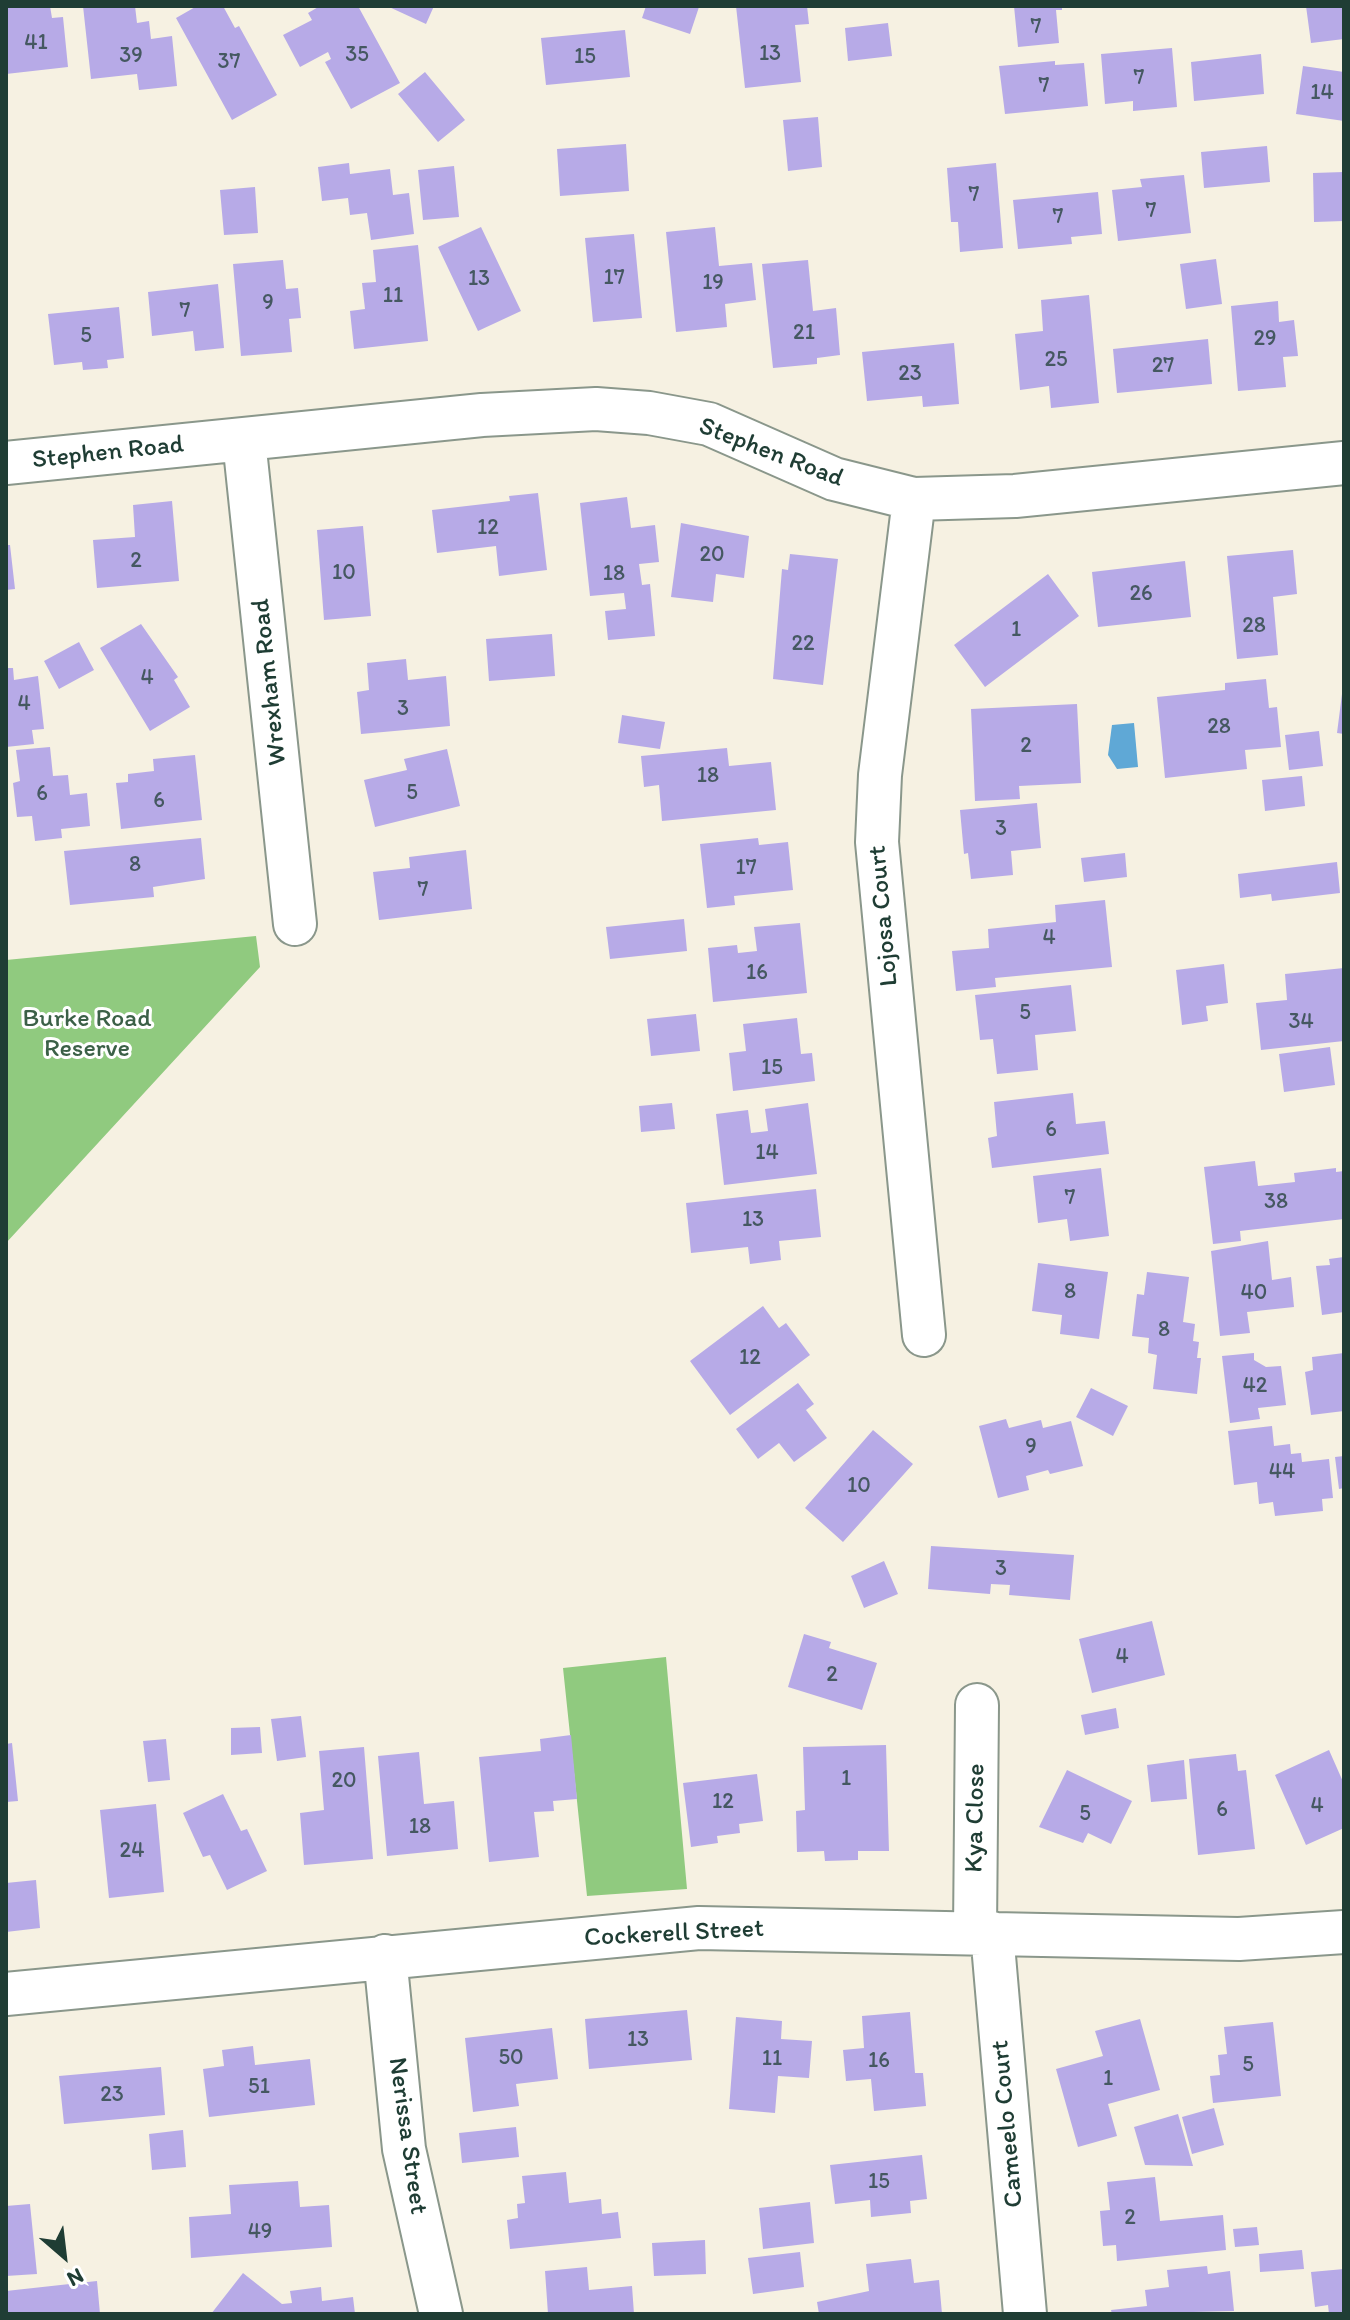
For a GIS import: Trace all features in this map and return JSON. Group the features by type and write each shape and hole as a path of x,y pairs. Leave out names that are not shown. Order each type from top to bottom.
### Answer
{"street":[{"name":"Stephen Road","path":"6,463 544,411 649,413 709,424 834,479 914,499 1015,496 1344,463"},
{"name":"Wrexham Road","path":"244,440 295,924"},
{"name":"Lojosa Court","path":"914,499 880,775 877,842 924,1335"},
{"name":"Kya Close","path":"977,1705 983,1932"},
{"name":"Cockerell Street","path":"6,1994 699,1928 1239,1939 1344,1932"},
{"name":"Cameelo Court","path":"983,1932 1025,2314"},
{"name":"Nerissa Street","path":"385,1956 404,2149 441,2314"}],"green space":[{"name":"Burke Road Reserve","path":"256,936 260,967 6,1243 6,960"},
{"path":"666,1657 687,1889 587,1896 563,1668"}],"water":[{"path":"1134,723 1138,767 1117,769 1108,755 1112,725"}],"building":[{"path":"6,6 50,6 52,18 63,17 68,67 6,74"},
{"path":"83,6 135,6 137,23 149,21 151,39 172,36 177,86 139,90 137,74 91,79"},
{"path":"197,6 223,6 235,28 239,26 277,95 232,120 176,18"},
{"path":"320,6 358,6 400,83 351,109 325,62 331,59 328,52 300,67 283,35 312,20 308,13"},
{"path":"387,6 434,6 426,24"},
{"path":"646,6 699,7 690,34 642,18"},
{"path":"736,6 807,6 809,24 795,25 801,82 745,88"},
{"path":"1014,6 1062,6 1062,10 1056,10 1059,43 1018,47"},
{"path":"1306,6 1344,6 1344,39 1311,43"},
{"path":"888,23 892,56 848,61 845,28"},
{"path":"625,30 630,77 546,85 541,38"},
{"path":"1172,48 1177,107 1133,111 1133,101 1105,104 1101,54"},
{"path":"1261,54 1264,94 1194,101 1191,62"},
{"path":"1055,61 1055,65 1084,63 1088,106 1005,114 999,66"},
{"path":"1303,66 1344,72 1344,121 1296,114"},
{"path":"425,72 465,120 438,142 398,94"},
{"path":"818,117 822,167 788,171 783,120"},
{"path":"626,144 629,191 560,196 557,149"},
{"path":"1267,146 1270,182 1204,188 1201,152"},
{"path":"349,163 350,174 390,169 393,195 409,193 414,234 371,240 367,213 350,215 348,198 322,201 318,167"},
{"path":"996,163 1003,248 960,252 958,222 951,222 947,168"},
{"path":"454,166 459,217 423,220 418,170"},
{"path":"1344,172 1344,221 1314,222 1313,173"},
{"path":"1184,175 1191,233 1118,241 1112,190 1142,187 1140,179"},
{"path":"255,187 258,233 224,235 220,190"},
{"path":"1098,192 1102,234 1071,237 1072,244 1018,249 1013,200"},
{"path":"481,227 521,311 478,331 438,247"},
{"path":"715,227 719,266 752,263 756,300 725,304 727,327 676,332 666,232"},
{"path":"634,234 642,318 593,322 585,238"},
{"path":"418,245 428,341 354,349 350,311 365,309 362,283 376,282 373,250"},
{"path":"1216,259 1222,304 1186,309 1180,264"},
{"path":"283,260 286,289 298,288 301,318 289,319 292,352 241,356 233,264"},
{"path":"808,260 813,311 836,308 840,355 817,358 817,364 773,368 762,264"},
{"path":"218,284 224,348 195,351 193,331 152,336 148,292"},
{"path":"1089,295 1099,403 1051,408 1049,386 1020,390 1015,334 1043,331 1041,300"},
{"path":"1278,301 1279,322 1294,320 1298,356 1283,357 1286,387 1238,391 1231,306"},
{"path":"119,307 124,358 107,360 108,368 83,370 82,362 54,365 48,314"},
{"path":"1208,339 1212,384 1117,393 1113,349"},
{"path":"954,343 959,404 923,407 922,396 867,401 862,352"},
{"path":"538,493 547,570 499,576 496,546 437,553 432,510 510,501 509,496"},
{"path":"627,497 631,528 655,525 659,562 639,564 642,585 650,584 655,636 608,640 605,611 626,609 624,593 590,596 580,503"},
{"path":"172,501 179,581 97,588 93,540 135,537 133,505"},
{"path":"681,523 749,536 744,578 716,574 713,602 671,597"},
{"path":"363,526 371,616 324,620 317,530"},
{"path":"6,545 10,545 15,589 6,590"},
{"path":"1293,550 1297,594 1273,597 1278,655 1237,659 1227,556"},
{"path":"790,554 838,559 823,685 773,679 782,569 788,570"},
{"path":"1185,561 1191,617 1098,627 1092,572"},
{"path":"1048,574 1079,616 985,687 954,645"},
{"path":"141,624 178,677 174,680 190,707 150,731 100,648"},
{"path":"552,634 555,676 489,681 486,639"},
{"path":"79,642 94,670 59,689 44,661"},
{"path":"406,659 408,680 446,676 450,726 361,734 357,692 369,690 367,663"},
{"path":"6,668 13,668 14,680 38,676 44,729 32,730 34,744 6,747"},
{"path":"1266,679 1269,708 1277,707 1281,747 1245,750 1247,769 1165,778 1157,697 1225,690 1225,683"},
{"path":"1344,694 1344,734 1337,733"},
{"path":"1077,704 1081,783 1019,786 1020,799 975,801 971,709"},
{"path":"622,715 665,722 660,749 618,743"},
{"path":"1319,731 1323,766 1289,770 1285,735"},
{"path":"50,747 53,776 68,775 70,795 87,793 90,826 61,829 62,838 35,841 32,816 17,817 13,783 20,781 16,750"},
{"path":"727,748 729,766 771,762 776,810 662,821 659,785 644,787 641,756"},
{"path":"447,749 460,806 375,827 364,780 407,770 404,759"},
{"path":"195,755 202,820 121,829 116,783 128,782 128,774 154,771 153,759"},
{"path":"1302,776 1305,806 1265,811 1262,780"},
{"path":"1037,803 1041,848 1011,851 1013,875 971,879 968,853 964,854 960,810"},
{"path":"201,838 205,879 153,887 154,897 70,905 64,851"},
{"path":"758,838 759,845 788,842 793,890 734,896 735,905 707,908 700,844"},
{"path":"466,850 472,909 379,920 373,872 410,868 409,857"},
{"path":"1125,853 1127,877 1084,882 1081,858"},
{"path":"1337,862 1340,893 1272,901 1271,894 1240,898 1238,874"},
{"path":"1105,900 1112,967 995,978 996,987 956,991 952,951 989,948 988,929 1056,922 1055,905"},
{"path":"684,919 687,951 610,959 606,927"},
{"path":"800,923 807,993 713,1002 708,948 737,945 738,953 757,951 754,927"},
{"path":"1224,964 1228,1003 1206,1006 1208,1021 1182,1025 1176,970"},
{"path":"1344,968 1344,1041 1261,1050 1256,1003 1287,1000 1285,974"},
{"path":"1071,985 1076,1031 1035,1035 1038,1070 997,1074 993,1039 980,1040 975,995"},
{"path":"696,1014 700,1051 651,1056 647,1019"},
{"path":"797,1018 801,1054 812,1053 815,1081 733,1091 729,1053 746,1051 743,1024"},
{"path":"1330,1047 1335,1085 1284,1092 1279,1054"},
{"path":"1073,1093 1076,1124 1105,1121 1109,1154 992,1168 988,1138 997,1136 994,1102"},
{"path":"672,1103 675,1129 641,1132 639,1106"},
{"path":"808,1103 817,1174 724,1185 716,1114 748,1110 751,1133 768,1131 765,1109"},
{"path":"1255,1161 1258,1186 1295,1182 1294,1173 1336,1168 1336,1172 1344,1171 1344,1219 1240,1231 1241,1241 1213,1244 1204,1167"},
{"path":"1101,1168 1109,1236 1070,1241 1067,1219 1038,1223 1033,1176"},
{"path":"816,1189 821,1237 779,1241 781,1260 750,1264 748,1247 691,1253 686,1203"},
{"path":"1268,1241 1272,1280 1291,1277 1294,1307 1247,1312 1250,1333 1220,1336 1211,1251"},
{"path":"1344,1257 1344,1312 1322,1315 1316,1266 1330,1265 1329,1259"},
{"path":"1038,1263 1108,1272 1099,1339 1060,1334 1062,1315 1032,1311"},
{"path":"1147,1272 1189,1277 1183,1322 1195,1324 1193,1341 1199,1342 1197,1358 1201,1358 1197,1394 1153,1389 1157,1355 1148,1353 1149,1338 1132,1336 1137,1294 1144,1295"},
{"path":"763,1306 779,1328 786,1323 810,1355 730,1415 690,1361"},
{"path":"1254,1353 1254,1360 1266,1367 1281,1366 1286,1405 1258,1408 1260,1419 1230,1423 1222,1356"},
{"path":"1344,1353 1344,1411 1311,1415 1305,1372 1313,1370 1312,1357"},
{"path":"798,1383 814,1404 806,1410 827,1438 794,1462 779,1443 758,1459 736,1429"},
{"path":"1091,1388 1128,1406 1113,1436 1076,1417"},
{"path":"1006,1419 1009,1428 1041,1420 1043,1428 1071,1421 1083,1466 1026,1476 1029,1490 998,1498 979,1426"},
{"path":"1272,1426 1274,1446 1290,1444 1291,1454 1301,1453 1302,1462 1329,1459 1333,1498 1322,1499 1323,1511 1275,1516 1273,1502 1259,1504 1257,1482 1234,1485 1228,1431"},
{"path":"873,1430 913,1464 843,1542 805,1508"},
{"path":"1344,1456 1344,1488 1339,1489 1335,1457"},
{"path":"931,1546 1074,1555 1070,1600 1009,1595 1010,1585 991,1584 990,1594 928,1589"},
{"path":"884,1561 898,1594 864,1608 851,1576"},
{"path":"1152,1621 1165,1675 1092,1693 1079,1639"},
{"path":"804,1634 831,1642 829,1648 877,1663 862,1710 788,1687"},
{"path":"1116,1708 1119,1728 1085,1735 1081,1715"},
{"path":"301,1716 306,1757 277,1761 271,1719"},
{"path":"260,1727 262,1753 231,1755 231,1728"},
{"path":"571,1735 577,1799 553,1801 554,1811 534,1812 539,1857 489,1862 479,1757 541,1751 540,1739"},
{"path":"166,1739 170,1780 148,1782 143,1741"},
{"path":"12,1743 18,1801 6,1802 6,1744"},
{"path":"886,1745 889,1851 858,1851 858,1860 825,1861 824,1851 797,1852 796,1811 805,1810 803,1747"},
{"path":"364,1747 373,1859 304,1865 300,1813 324,1810 319,1751"},
{"path":"1329,1750 1344,1784 1344,1828 1306,1845 1275,1775"},
{"path":"419,1752 424,1804 454,1801 458,1849 387,1856 378,1756"},
{"path":"1236,1754 1238,1771 1246,1770 1255,1849 1198,1855 1189,1759"},
{"path":"1184,1760 1187,1799 1151,1802 1147,1765"},
{"path":"1067,1770 1132,1801 1111,1844 1088,1833 1083,1843 1039,1827"},
{"path":"757,1774 763,1821 739,1824 740,1833 717,1836 718,1843 691,1847 683,1783"},
{"path":"223,1794 241,1831 247,1829 267,1871 227,1890 210,1855 203,1857 183,1813"},
{"path":"156,1804 164,1892 109,1898 100,1810"},
{"path":"36,1880 40,1928 6,1932 6,1883"},
{"path":"687,2010 692,2060 589,2069 585,2019"},
{"path":"910,2012 915,2073 923,2073 926,2106 874,2111 871,2079 846,2081 843,2050 864,2048 862,2016"},
{"path":"736,2017 782,2021 781,2039 812,2041 809,2078 778,2076 775,2113 729,2109"},
{"path":"1140,2019 1160,2090 1108,2104 1117,2136 1078,2147 1056,2069 1103,2056 1095,2031"},
{"path":"1273,2022 1281,2096 1213,2103 1210,2076 1220,2075 1218,2055 1227,2054 1224,2027"},
{"path":"552,2028 558,2079 516,2084 519,2106 473,2112 465,2038"},
{"path":"253,2046 255,2065 310,2059 315,2105 209,2117 203,2069 224,2066 222,2050"},
{"path":"161,2067 165,2115 64,2124 59,2076"},
{"path":"1214,2108 1224,2145 1192,2154 1182,2117"},
{"path":"1178,2114 1193,2166 1145,2165 1134,2127"},
{"path":"516,2127 519,2157 462,2163 459,2133"},
{"path":"183,2130 186,2167 152,2170 149,2134"},
{"path":"922,2155 927,2199 910,2201 911,2213 871,2217 870,2200 835,2204 830,2165"},
{"path":"566,2172 569,2203 601,2199 602,2214 618,2212 621,2238 510,2249 507,2220 518,2218 517,2204 525,2203 522,2176"},
{"path":"1155,2177 1160,2221 1223,2215 1226,2250 1117,2261 1116,2245 1103,2246 1100,2211 1110,2210 1107,2182"},
{"path":"298,2181 300,2207 329,2205 332,2247 191,2258 189,2217 231,2214 229,2185"},
{"path":"810,2202 814,2243 763,2249 759,2208"},
{"path":"30,2204 37,2274 6,2276 6,2206"},
{"path":"1257,2227 1259,2245 1235,2247 1233,2229"},
{"path":"705,2240 706,2274 654,2276 652,2243"},
{"path":"1302,2250 1304,2269 1260,2272 1259,2254"},
{"path":"800,2252 804,2287 753,2294 748,2258"},
{"path":"911,2259 914,2283 939,2280 942,2314 819,2314 817,2302 869,2291 866,2264"},
{"path":"1207,2266 1208,2274 1230,2271 1234,2311 1112,2314 1111,2310 1147,2306 1145,2290 1169,2287 1167,2270"},
{"path":"587,2267 589,2290 632,2286 634,2314 548,2314 545,2271"},
{"path":"1344,2269 1344,2314 1329,2314 1328,2305 1315,2307 1311,2272"},
{"path":"243,2273 282,2304 292,2303 290,2291 321,2287 322,2301 353,2297 355,2314 211,2314"},
{"path":"97,2281 100,2314 6,2314 6,2291"}]}
